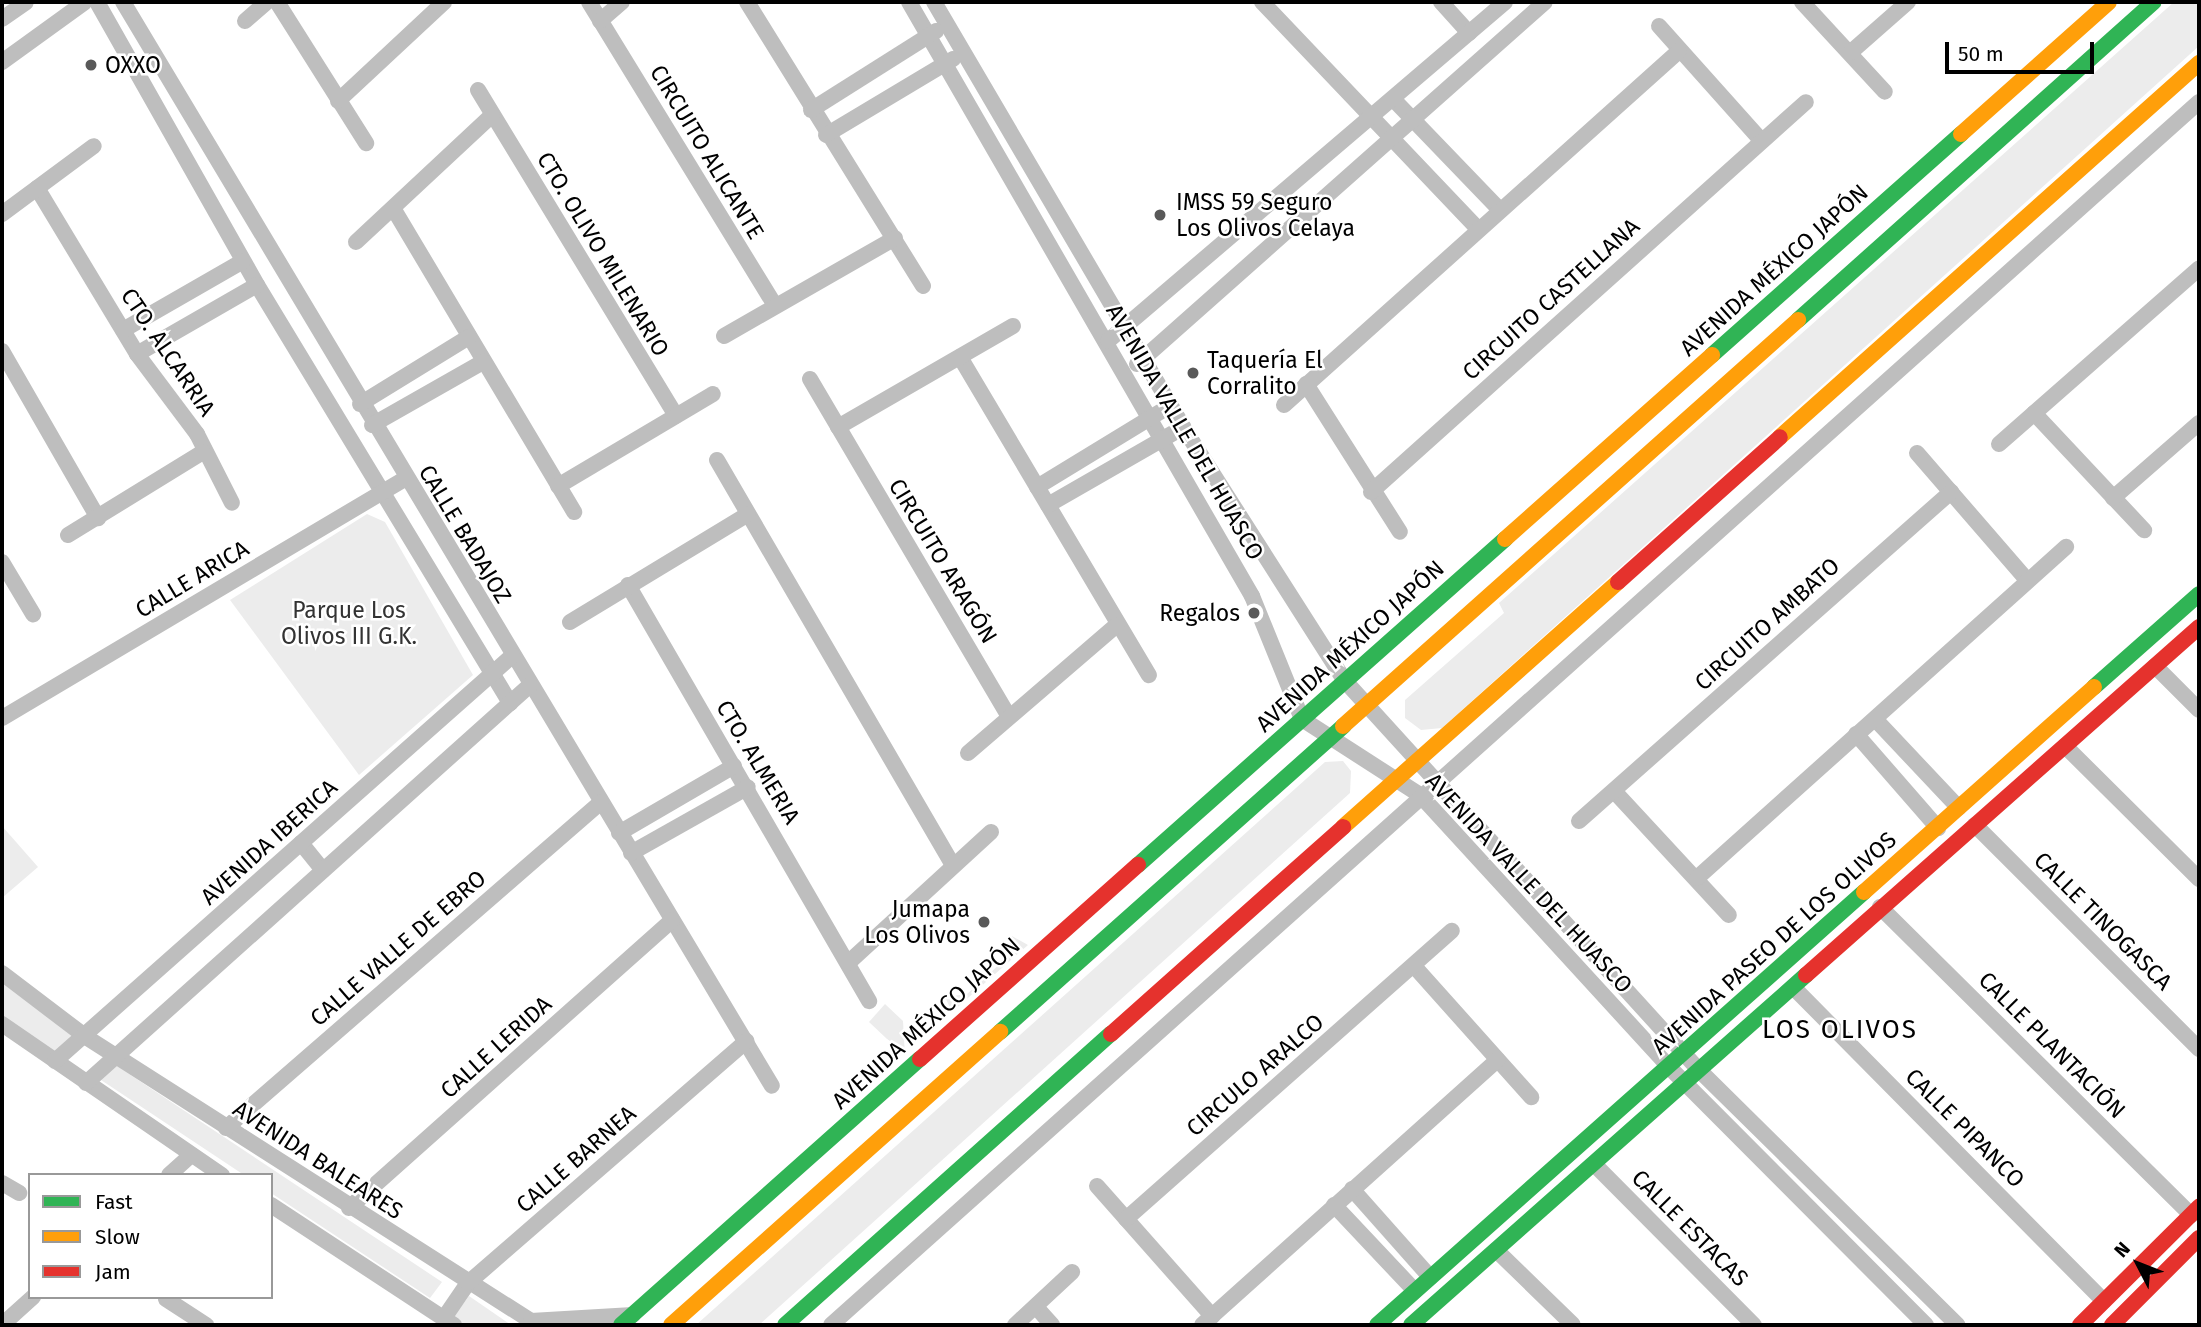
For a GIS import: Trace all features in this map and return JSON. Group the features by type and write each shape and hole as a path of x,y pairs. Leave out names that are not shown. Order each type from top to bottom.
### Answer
{"street":[{"path":"2,19 26,2"},
{"path":"2,62 85,2"},
{"path":"97,2 257,285 382,492 488,676 510,704"},
{"name":"CALLE BADAJOZ","path":"123,2 372,425 772,1086"},
{"path":"245,21 267,2"},
{"path":"277,2 366,143"},
{"path":"338,101 444,2"},
{"name":"CIRCUITO ALICANTE","path":"589,2 775,306"},
{"path":"600,21 622,2"},
{"path":"747,2 826,135 895,238 923,286"},
{"name":"AVENIDA VALLE DEL HUASCO","path":"909,2 1165,438 1252,596 1302,719 1329,739 1420,795 1669,1067 1926,1325"},
{"name":"AVENIDA VALLE DEL HUASCO","path":"934,2 1183,427 1345,681 1365,707 1419,762 1434,782 1699,1070 1958,1325"},
{"path":"1262,2 1369,120 1397,137 1478,229"},
{"path":"1441,2 1469,33"},
{"path":"1108,341 1128,329 1369,120 1395,101 1505,2"},
{"path":"1126,371 1144,360 1397,137 1545,2"},
{"path":"1802,2 1851,52 1885,92"},
{"path":"1851,52 1908,2"},
{"name":"AVENIDA MÉXICO JAPÓN","path":"627,1320 2109,2"},
{"path":"671,1325 2154,2"},
{"path":"811,110 946,24"},
{"path":"1659,26 1762,141"},
{"path":"1284,405 1679,51"},
{"path":"826,135 963,53"},
{"path":"785,1325 1398,781 2199,63"},
{"name":"CTO. OLIVO MILENARIO","path":"478,90 676,416"},
{"path":"1395,101 1500,210"},
{"path":"160,114 182,102"},
{"name":"CIRCUITO CASTELLANA","path":"1371,492 1806,102"},
{"path":"831,1325 1434,782 2199,102"},
{"path":"356,242 492,115"},
{"path":"2,214 94,146"},
{"name":"CTO. ALCARRIA","path":"37,188 137,354 197,434 203,452 68,535"},
{"path":"393,208 574,512"},
{"path":"724,336 895,238"},
{"path":"123,330 243,261"},
{"path":"1999,444 2199,268"},
{"path":"137,354 257,285"},
{"path":"838,427 1013,326"},
{"path":"360,404 469,337"},
{"path":"2,351 98,518"},
{"path":"960,357 1149,675"},
{"path":"372,425 483,362"},
{"name":"CIRCUITO ARAGÓN","path":"810,379 1009,718"},
{"path":"1306,384 1371,492 1401,532"},
{"path":"558,486 713,394"},
{"path":"1037,487 1171,406"},
{"path":"2034,413 2144,530"},
{"path":"2113,498 2199,423"},
{"path":"1048,505 1183,427"},
{"path":"203,452 232,503"},
{"path":"1917,453 2028,581"},
{"path":"717,460 953,865"},
{"name":"CALLE ARICA","path":"2,718 405,479"},
{"name":"CIRCUITO AMBATO","path":"1579,821 1951,492"},
{"path":"570,622 748,514"},
{"path":"1697,878 2066,547"},
{"path":"3,568 33,614"},
{"name":"CTO. ALMERIA","path":"628,585 748,787 869,1001"},
{"name":"AVENIDA PASEO DE LOS OLIVOS","path":"1377,1325 1685,1054 2199,593"},
{"path":"968,753 1117,625"},
{"name":"AVENIDA PASEO DE LOS OLIVOS","path":"1411,1325 2199,627"},
{"name":"AVENIDA IBERICA","path":"55,1061 86,1037 512,656"},
{"path":"2155,666 2199,710"},
{"path":"86,1083 114,1055 530,685"},
{"path":"1875,719 1959,808"},
{"path":"1856,734 1938,828"},
{"path":"2065,746 2199,879"},
{"path":"619,833 734,766"},
{"path":"631,853 748,787"},
{"path":"1614,791 1729,915"},
{"name":"CALLE VALLE DE EBRO","path":"226,1128 601,802"},
{"name":"CALLE TINOGASCA","path":"1975,825 2199,1049"},
{"path":"848,963 991,832"},
{"path":"301,843 323,870"},
{"name":"CALLE PLANTACIÓN","path":"1880,907 2195,1211"},
{"path":"1078,919 1099,943"},
{"name":"CALLE LERIDA","path":"349,1208 672,920"},
{"name":"CIRCULO ARALCO","path":"1126,1219 1452,931"},
{"path":"1414,966 1531,1097"},
{"name":"AVENIDA BALEARES","path":"2,973 86,1037 349,1208 531,1321 627,1320"},
{"name":"CALLE PIPANCO","path":"1793,987 2104,1301"},
{"path":"2,1024 219,1173"},
{"name":"CALLE BARNEA","path":"449,1322 468,1283 746,1041"},
{"path":"1097,1186 1207,1321 1497,1060"},
{"path":"845,1126 866,1151"},
{"path":"171,1173 191,1155"},
{"name":"CALLE ESTACAS","path":"1594,1164 1754,1325"},
{"path":"2,1183 19,1193"},
{"path":"1352,1189 1430,1277"},
{"path":"1334,1205 1415,1291"},
{"path":"273,1206 449,1322"},
{"path":"2080,1325 2195,1211"},
{"path":"2112,1325 2199,1238"},
{"path":"1496,1250 1573,1325"},
{"path":"1015,1325 1072,1272"},
{"path":"2,1325 31,1299"},
{"path":"166,1299 203,1325"},
{"path":"1036,1307 1052,1325"},
{"path":"1394,1310 1411,1325"}],"green space":[{"path":"2174,2 2199,2 2199,46 1442,728 1421,730 1405,718 1405,700 1504,613 1499,603"},
{"name":"Parque Los Olivos III G.K.","path":"367,514 385,522 473,675 359,775 230,600"},
{"path":"1343,761 1351,771 1350,793 759,1325 696,1325 1325,762"},
{"path":"2,826 38,867 2,898"},
{"path":"1012,936 1028,945 952,1012 945,997 967,994 984,979 1013,951"},
{"path":"2,978 76,1034 54,1054 2,1018"},
{"path":"885,1004 903,1021 905,1056 869,1022"},
{"path":"111,1062 442,1282 430,1298 273,1194 273,1173 241,1173 98,1078"},
{"path":"469,1296 511,1325 456,1325 450,1321"}],"traffic: fast":[{"path":"1798,320 2154,2"},
{"path":"1712,355 1961,134"},
{"path":"1138,865 1505,539"},
{"path":"2094,687 2199,594"},
{"path":"1000,1032 1343,726"},
{"path":"1377,1325 1864,892"},
{"path":"1411,1325 1806,975"},
{"path":"785,1325 1111,1034"},
{"path":"621,1325 920,1059"}],"traffic: slow":[{"path":"1961,134 2109,2"},
{"path":"1780,437 2199,63"},
{"path":"1343,726 1798,320"},
{"path":"1505,539 1712,355"},
{"path":"1343,827 1618,582"},
{"path":"1864,892 2094,687"},
{"path":"671,1325 1000,1032"}],"traffic: jam":[{"path":"1618,582 1780,437"},
{"path":"1806,975 2199,627"},
{"path":"1111,1034 1343,827"},
{"path":"920,1059 1138,865"},
{"path":"2080,1325 2199,1207"},
{"path":"2112,1325 2199,1238"}],"place":[{"name":"OXXO","path":"91,65"},
{"name":"IMSS 59 Seguro Los Olivos Celaya","path":"1160,215"},
{"name":"Taquería El Corralito","path":"1193,373"},
{"name":"Regalos","path":"1254,613"},
{"name":"Jumapa Los Olivos","path":"984,922"}],"district":[{"name":"LOS OLIVOS","path":"1840,1030"}]}
